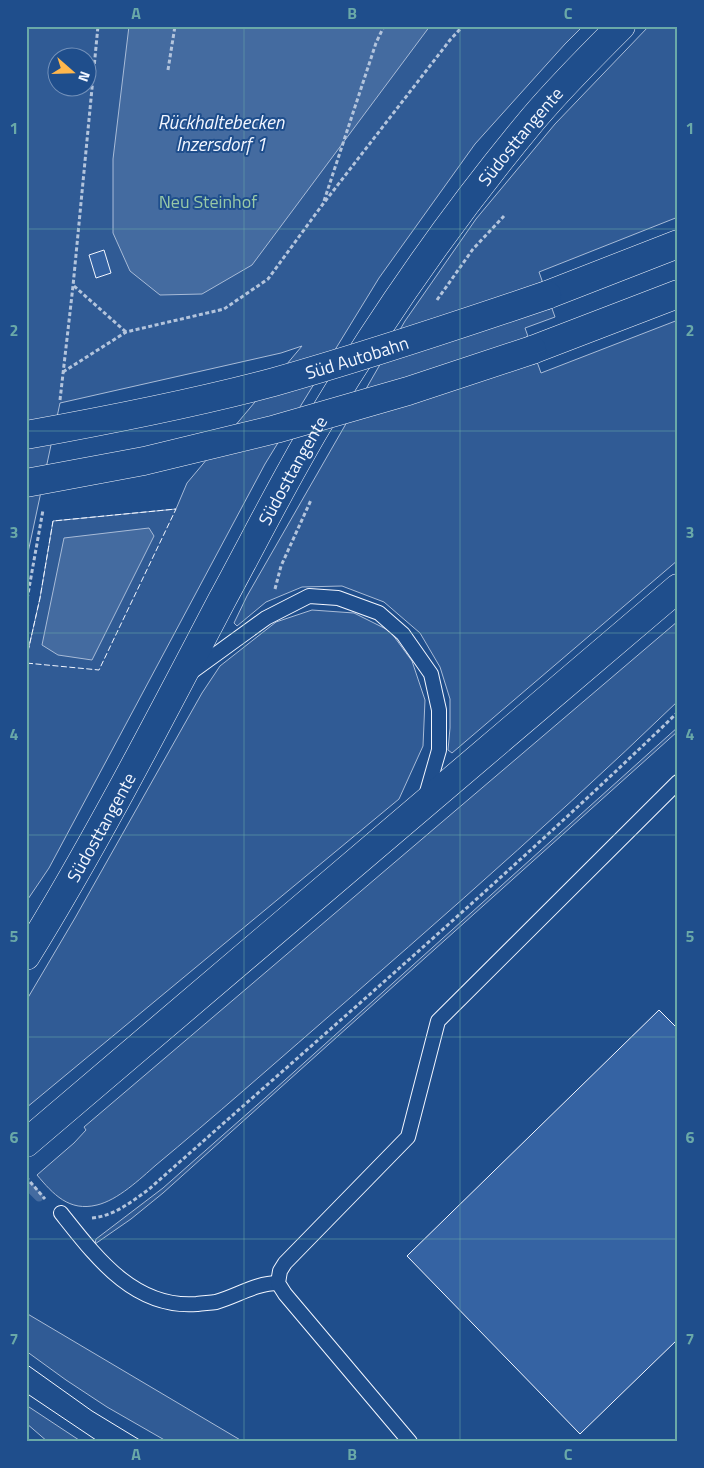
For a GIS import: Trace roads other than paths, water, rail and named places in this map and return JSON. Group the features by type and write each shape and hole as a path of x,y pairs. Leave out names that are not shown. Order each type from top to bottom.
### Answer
{"highway":[{"name":"Südosttangente","path":"26,956 72,880 317,426 375,332 425,258 475,190 535,117 621,26"},
{"name":"Süd Autobahn","path":"26,436 134,416 272,382 413,341 547,295 678,244"},
{"path":"36,492 144,461 276,429 408,391 532,350 678,294"},
{"path":"26,1143 678,588"}],"lane":[{"path":"180,680 266,618 309,596 338,598 379,613 404,634 431,674 439,710 439,750 424,805"},
{"path":"410,1442 305,1318 278,1283 280,1271 408,1137 438,1021 678,782"},
{"path":"61,1213 88,1248 105,1265 126,1284 155,1299 172,1303 190,1304 215,1302 266,1283 278,1283"}],"water":[{"name":"Rückhaltebecken Inzersdorf 1","path":"129,26 430,26 252,265 202,294 160,295 130,271 113,233 113,159"},
{"path":"149,528 154,536 92,660 58,655 42,645 64,538"}],"waterway":[{"path":"26,1184 39,1197"}],"tram line":[{"path":"26,1364 92,1411 143,1442"},
{"path":"26,1393 99,1442"}],"park label":[{"name":"Neu Steinhof","path":"208,201"}]}
